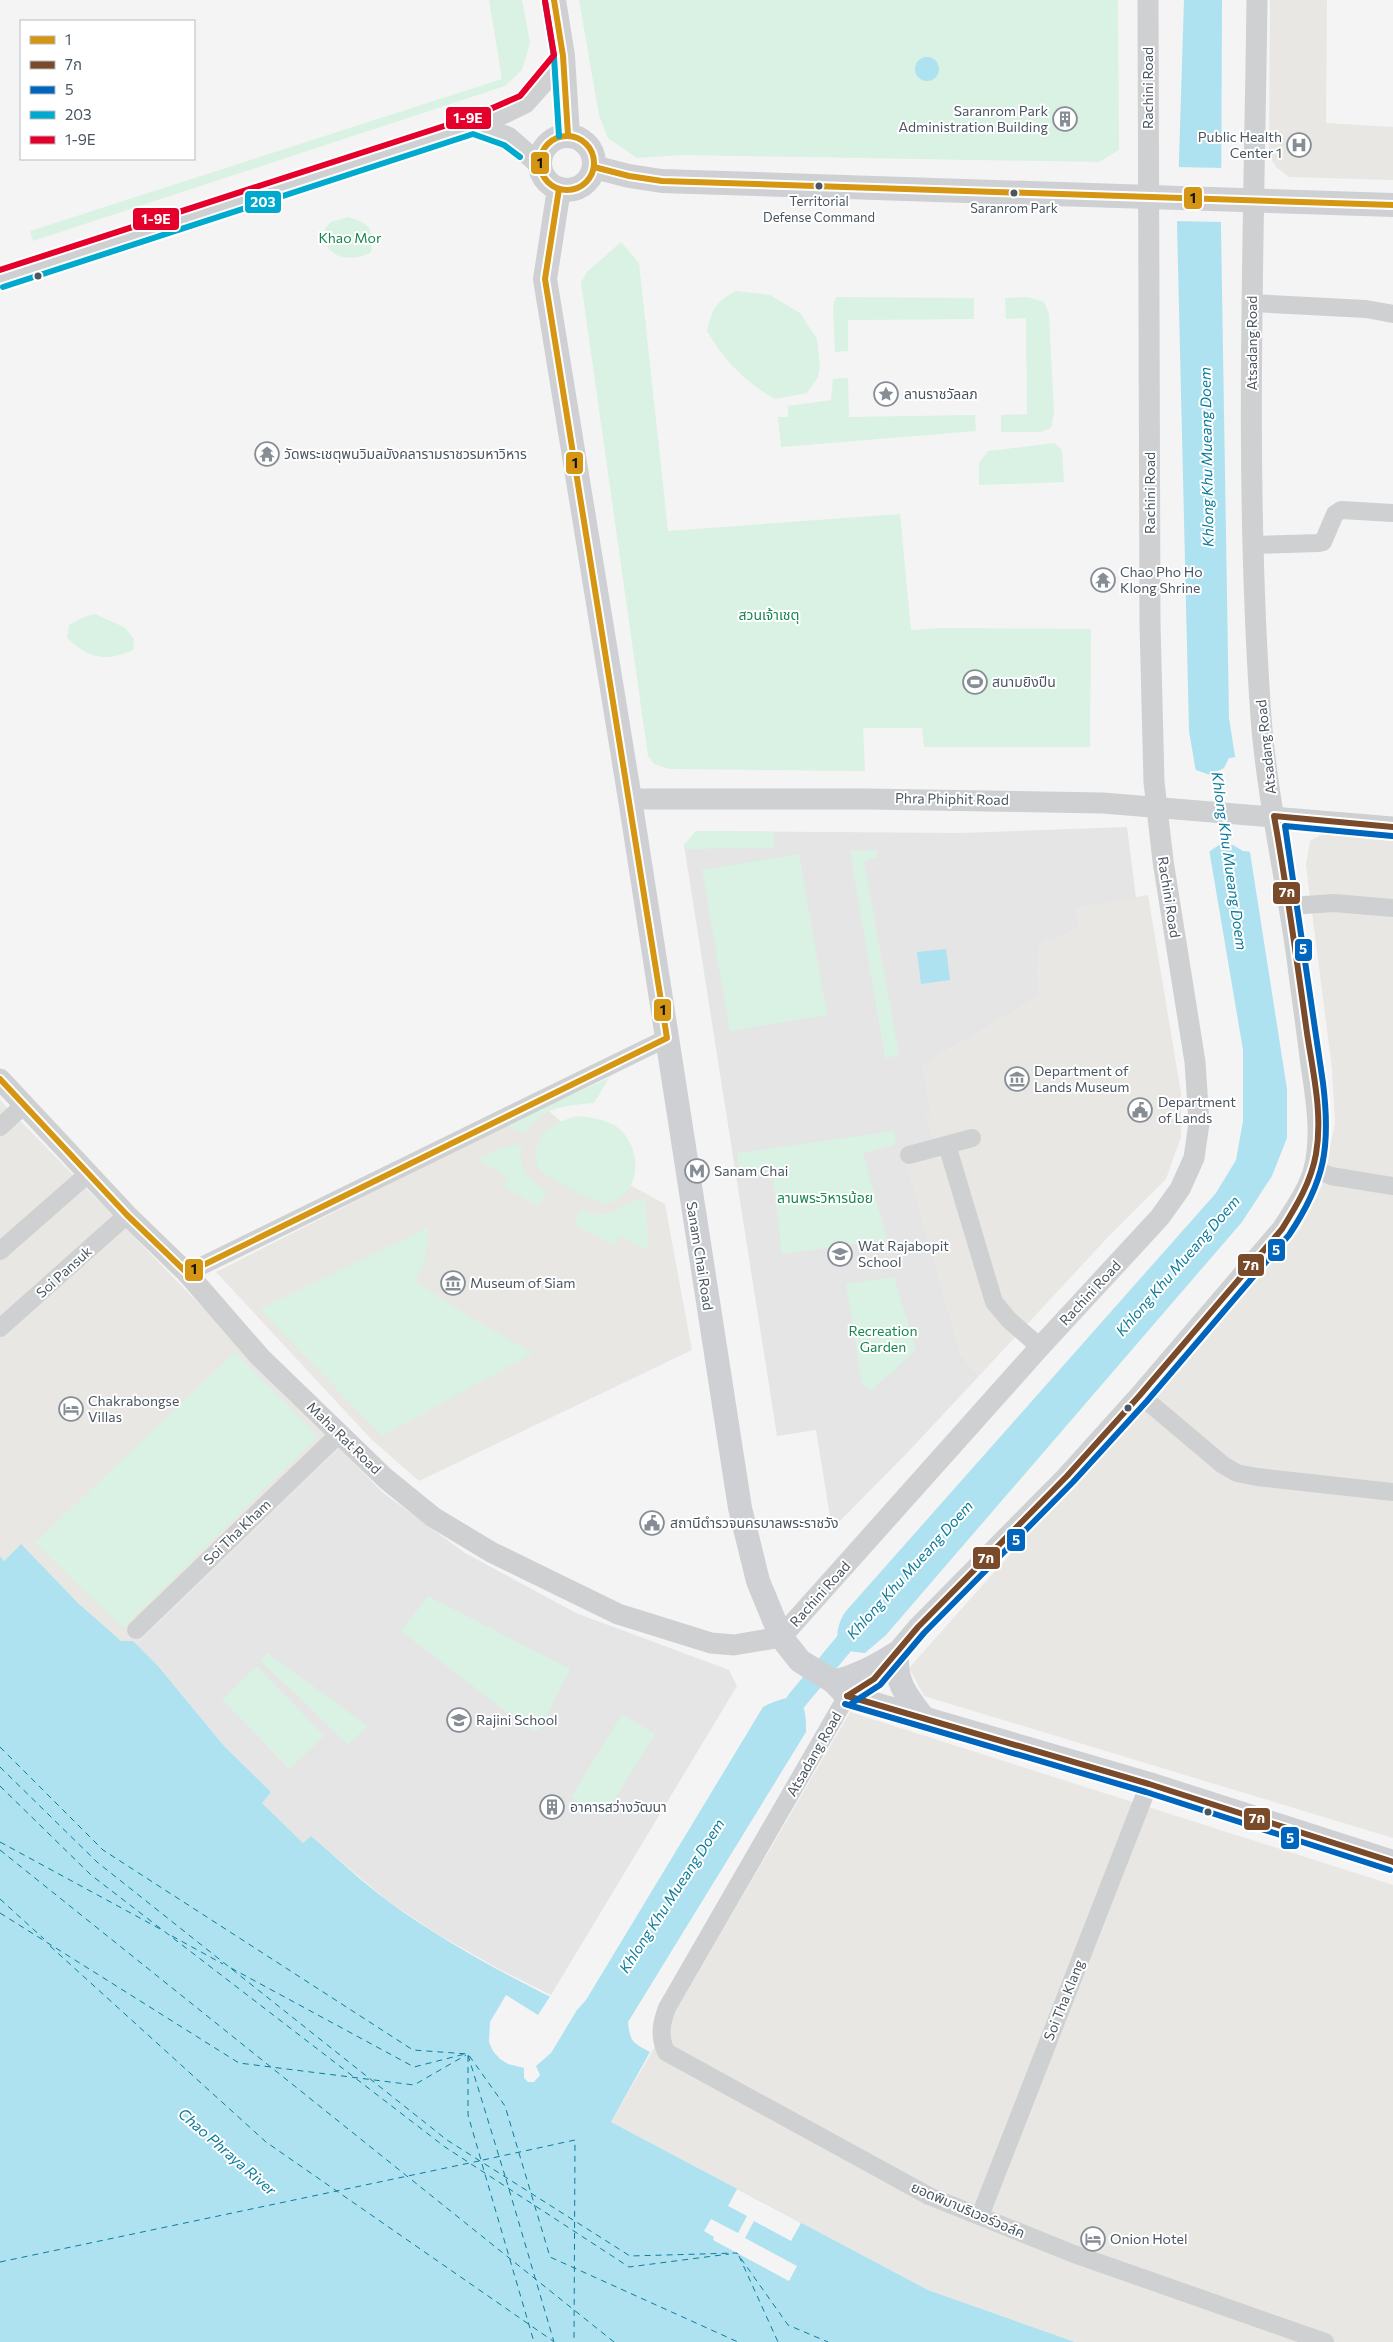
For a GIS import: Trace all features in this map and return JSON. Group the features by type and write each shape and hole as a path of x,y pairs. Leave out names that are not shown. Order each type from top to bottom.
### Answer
{"main road":[{"path":"554,0 563,56 568,135"},
{"path":"568,135 585,142 591,149 594,167 585,183 568,190 559,189 545,179 533,158 541,154 551,140 568,135"},
{"path":"594,167 629,176 662,181 1393,206"},
{"name":"Sanam Chai Road","path":"559,189 545,279 630,798 740,1508 758,1582 781,1637 800,1661 841,1689 925,1720 1148,1784 1393,1862"},
{"path":"841,1689 855,1677 875,1668 897,1653"},
{"path":"897,1653 897,1674 900,1684 925,1720"}],"street":[{"name":"Rachini Road","path":"781,1637 1040,1347 1160,1217 1180,1189 1194,1158 1199,1123 1196,1072 1156,806 1150,623 1161,198 1148,0"},
{"name":"Atsadang Road","path":"897,1653 918,1627 1066,1476 1140,1395 1282,1229 1302,1199 1314,1169 1318,1133 1316,1096 1290,906 1274,816 1261,720 1252,545 1252,303 1242,200 1257,0"},
{"path":"0,279 475,125 525,103 554,71 563,56"},
{"path":"475,125 508,137 533,158"},
{"path":"1252,303 1366,309 1393,314"},
{"path":"1252,545 1319,544 1323,542 1335,514 1341,510 1393,513"},
{"name":"Phra Phiphit Road","path":"630,798 1030,800 1156,806 1393,827"},
{"path":"1290,906 1334,903 1393,908"},
{"path":"187,1273 667,1038"},
{"name":"Maha Rat Road","path":"0,1079 128,1215 187,1273 260,1356 385,1478 433,1517 491,1552 618,1614 711,1643 734,1645 781,1637"},
{"path":"0,1127 24,1105"},
{"path":"909,1155 972,1138"},
{"path":"947,1145 994,1302 1009,1320 1040,1347"},
{"path":"1314,1169 1330,1176 1393,1186"},
{"path":"0,1251 89,1173"},
{"name":"Soi Pansuk","path":"0,1328 128,1215"},
{"path":"1140,1395 1214,1458 1237,1473 1257,1477 1393,1492"},
{"name":"Soi Tha Kham","path":"136,1630 339,1434"},
{"name":"Atsadang Road","path":"661,2041 663,2020 668,2008 841,1689"},
{"name":"Soi Tha Klang","path":"980,2216 1148,1784"},
{"name":"ยอดพิมานริเวอร์วอล์ค","path":"661,2041 666,2052 673,2058 929,2196 1074,2254 1325,2342"}],"shaded area":[{"path":"1270,0 1327,0 1326,123 1393,127 1393,180 1289,177 1276,167 1269,156"},
{"name":"Wat Rajabopit School","path":"1127,827 1136,898 1076,908 1079,928 1039,945 1038,997 923,1065 932,1114 926,1116 934,1144 904,1153 961,1355 979,1376 832,1529 816,1430 777,1436 684,845 696,831 960,833"},
{"path":"1324,833 1393,839 1393,1838 924,1696 909,1668 1300,1229 1322,1185 1335,1123 1332,1069 1306,865 1310,841"},
{"path":"1148,895 1181,1093 1181,1137 1166,1179 1109,1236 979,1376 961,1355 904,1153 926,1116 932,1113 923,1065 1038,997 1039,945 1079,928 1076,908"},
{"path":"0,1100 340,1448 136,1645 133,1641 121,1642 78,1603 20,1545 4,1561 0,1556"},
{"name":"Museum of Siam","path":"543,1106 563,1123 565,1150 665,1204 692,1350 419,1481 371,1439 216,1272"},
{"name":"Rajini School","path":"340,1448 382,1492 465,1553 576,1613 729,1670 737,1686 551,1995 499,1969 439,1935 389,1902 311,1836 303,1843 262,1803 271,1792 225,1747 158,1666 136,1645"},
{"path":"850,1712 1393,1885 1393,2342 1075,2342 928,2290 611,2122"}],"green space":[{"path":"489,0 522,0 530,43 522,70 505,86 33,241 30,231 502,79"},
{"name":"Saranrom Park","path":"579,0 1118,0 1119,150 1099,162 682,155 637,158 608,138 599,115"},
{"name":"Khao Mor","path":"348,217 366,225 371,232 371,252 366,255 354,258 342,257 336,255 328,247 325,240 325,228 331,222"},
{"name":"สวนเจ้าเชตุ","path":"621,242 639,263 668,531 900,514 911,630 942,628 1091,629 1090,747 924,747 922,728 863,728 865,771 669,769 654,764 648,756 581,282 587,272"},
{"path":"736,291 770,295 800,313 817,339 820,366 818,377 807,393 775,399 755,386 736,370 713,341 707,331 713,311 719,302"},
{"path":"836,297 974,298 974,319 848,320 848,351 835,352 833,306"},
{"path":"1027,297 1044,302 1049,314 1054,413 1051,428 1041,432 1001,432 1001,415 1027,414 1026,318 1006,319 1005,298"},
{"path":"848,378 849,417 975,415 976,431 781,447 778,417 788,417 788,406 831,400 833,379"},
{"path":"1055,443 1062,450 1064,482 979,485 979,463 988,451"},
{"path":"95,614 124,627 134,639 133,650 114,656 98,656 83,650 67,638 69,625 84,617"},
{"path":"696,831 774,832 774,848 684,849 684,845"},
{"path":"877,850 877,857 864,861 899,1055 885,1058 850,851"},
{"path":"799,854 827,1015 730,1031 702,870"},
{"path":"609,1078 594,1103 574,1105 547,1112 539,1117 525,1133 504,1125"},
{"path":"577,1116 596,1119 614,1125 622,1132 633,1150 635,1171 633,1181 628,1190 617,1200 605,1203 598,1202 560,1183 538,1167 536,1158 537,1146 544,1133 556,1124"},
{"name":"ลานพระวิหารน้อย","path":"894,1131 896,1144 863,1153 887,1240 782,1254 772,1170 739,1172 737,1153"},
{"path":"522,1144 521,1160 526,1172 547,1191 539,1206 503,1187 508,1177 477,1160 501,1148"},
{"path":"645,1199 649,1246 644,1248 620,1236 615,1245 574,1224 581,1210 592,1213 609,1213 628,1203"},
{"path":"429,1227 425,1262 415,1281 470,1317 533,1353 382,1436 260,1309"},
{"name":"Recreation Garden","path":"894,1277 916,1350 872,1390 862,1385 846,1284"},
{"path":"235,1352 318,1436 123,1628 35,1543"},
{"path":"428,1596 570,1669 540,1729 533,1731 526,1727 401,1631"},
{"path":"267,1653 368,1726 348,1745 261,1661"},
{"path":"257,1666 324,1736 289,1769 222,1699"},
{"path":"622,1714 655,1734 604,1817 571,1797"}],"water":[{"path":"1184,0 1222,0 1221,228 1229,718 1287,1089 1287,1138 1272,1176 1242,1222 886,1635 865,1653 852,1651 841,1646 837,1633 846,1611 1216,1193 1236,1160 1243,1121 1243,1050 1189,731 1177,224"},
{"path":"927,57 936,60 939,69 936,78 927,81 918,78 915,69 918,60"},
{"path":"946,949 950,980 921,984 917,952"},
{"name":"Chao Phraya River","path":"21,1544 78,1603 121,1641 133,1641 158,1666 225,1747 271,1792 262,1803 303,1843 311,1836 369,1886 411,1917 481,1960 577,2010 586,2000 763,1707 784,1699 791,1698 797,1700 802,1704 804,1710 806,1732 628,2022 633,2041 650,2052 611,2122 928,2290 1075,2342 0,2342 0,1556 4,1561"}],"pier":[{"path":"1176,167 1224,168 1224,222 1174,221"},
{"path":"1238,757 1253,852 1243,851 1233,845 1219,845 1207,853 1193,769 1210,775 1224,768 1229,758"},
{"path":"506,1995 538,2015 551,1995 577,2010 551,2053 536,2066 540,2075 534,2082 528,2082 524,2078 524,2068 508,2064 500,2059 493,2051 489,2042 490,2022"},
{"path":"737,2189 801,2223 791,2241 754,2221 745,2238 797,2266 789,2281 713,2240 714,2237 704,2231 711,2219 738,2233 747,2216 728,2206"}],"waterway":[{"name":"Khlong Khu Mueang Doem","path":"783,1722 797,1700 858,1627"}],"ferry route":[{"path":"0,1747 103,1850 413,2050 468,2054 505,2106 550,2257 738,2342"},
{"path":"0,1767 97,1862 447,2140 630,2256 737,2253 788,2325 828,2342"},
{"path":"0,1786 91,1875 445,2147 629,2267 729,2254"},
{"path":"0,1842 162,1930"},
{"path":"0,1850 614,2342"},
{"path":"0,1899 44,1939"},
{"path":"0,1913 239,2063 414,2085 466,2055"},
{"path":"172,1936 223,1964"},
{"path":"50,1946 266,2142 553,2341"},
{"path":"231,1968 414,2067 465,2054"},
{"path":"468,2055 505,2176"},
{"path":"468,2056 468,2115 481,2160"},
{"path":"483,2160 575,2140 574,2342"},
{"path":"0,2262 479,2161"},
{"path":"482,2164 534,2342"},
{"path":"506,2179 554,2342"},
{"path":"739,2256 778,2342"}],"transit line":[{"name":"1","path":"554,0 563,56 568,135"},
{"name":"203","path":"545,1 554,57 559,136"},
{"name":"1-9E","path":"0,270 472,117 520,96 554,55 545,1"},
{"name":"203","path":"3,287 473,134 504,145 520,157"},
{"name":"1","path":"567,136 577,138 586,144 592,153 594,163 592,173 586,182 577,188 567,190 557,188 548,182 542,173 540,163 542,153 548,144 557,138 567,136"},
{"name":"1","path":"594,167 629,176 662,181 1393,205"},
{"name":"1","path":"0,1079 127,1215 187,1273 667,1038 545,279 559,189"},
{"name":"7ก","path":"847,1696 874,1679 918,1627 1067,1476 1140,1395 1282,1229 1298,1202 1311,1174 1318,1139 1318,1109 1288,897 1274,816 1393,827"},
{"name":"5","path":"852,1703 880,1685 924,1633 1073,1482 1147,1401 1289,1235 1301,1216 1318,1180 1325,1145 1326,1126 1323,1083 1285,826 1392,836"},
{"name":"7ก","path":"847,1696 1149,1784 1393,1862"},
{"name":"5","path":"845,1704 1146,1792 1390,1870"}],"place":[{"name":"Saranrom Park Administration Building","path":"1065,119"},
{"name":"Public Health Center 1","path":"1299,145"},
{"name":"Territorial Defense Command","path":"819,186"},
{"name":"Saranrom Park","path":"1014,193"},
{"name":"ลานราชวัลลภ","path":"886,394"},
{"name":"วัดพระเชตุพนวิมลมังคลารามราชวรมหาวิหาร","path":"267,454"},
{"name":"Chao Pho Ho Klong Shrine","path":"1103,580"},
{"name":"สนามยิงปืน","path":"975,682"},
{"name":"Department of Lands Museum","path":"1017,1079"},
{"name":"Department of Lands","path":"1140,1110"},
{"name":"Sanam Chai","path":"697,1171"},
{"name":"Wat Rajabopit School","path":"840,1254"},
{"name":"Museum of Siam","path":"453,1283"},
{"name":"Chakrabongse Villas","path":"71,1409"},
{"name":"สถานีตำรวจนครบาลพระราชวัง","path":"652,1523"},
{"name":"Rajini School","path":"459,1720"},
{"name":"อาคารสว่างวัฒนา","path":"552,1807"},
{"name":"Onion Hotel","path":"1093,2239"}]}
